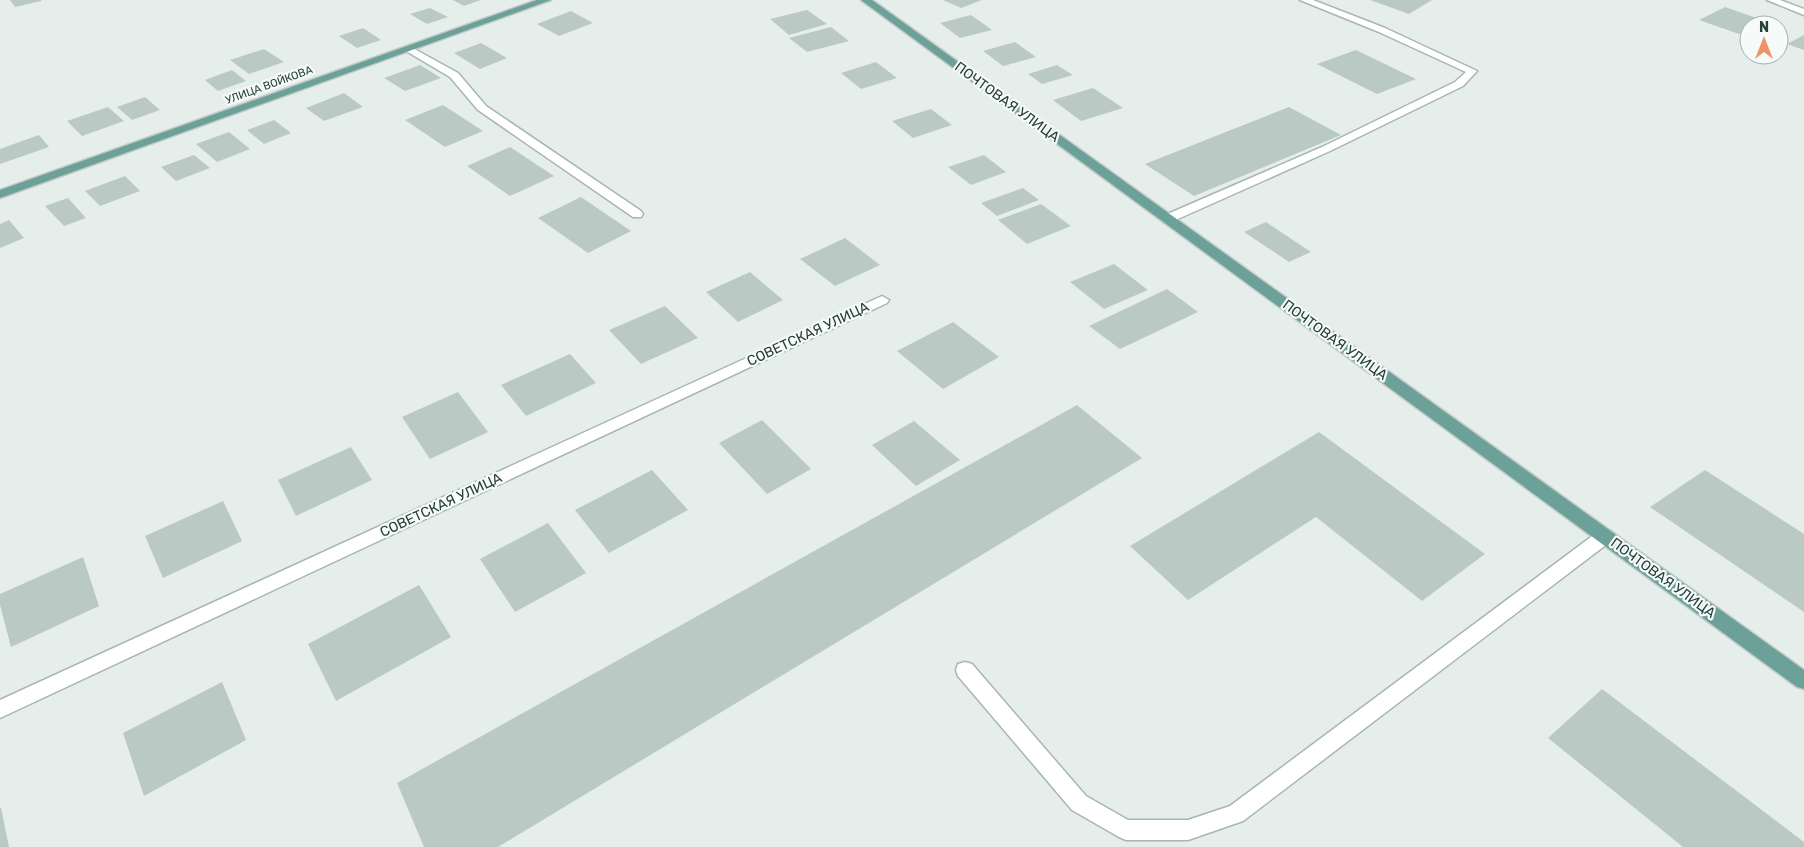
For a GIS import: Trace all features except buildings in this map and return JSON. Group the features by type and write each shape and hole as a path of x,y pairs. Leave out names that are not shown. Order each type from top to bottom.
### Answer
{"main road":[{"name":"УЛИЦА ВОЙКОВА","path":"0,194 546,0"},
{"name":"ПОЧТОВАЯ УЛИЦА","path":"866,0 1804,681"}],"street":[{"path":"1167,219 1326,149 1459,84 1472,71 1382,30 1304,0"},
{"path":"1772,0 1804,12"},
{"path":"409,49 454,75 482,108 637,214"},
{"name":"СОВЕТСКАЯ УЛИЦА","path":"0,710 882,300"},
{"path":"965,670 1079,803 1126,830 1188,830 1236,814 1605,536"}]}
